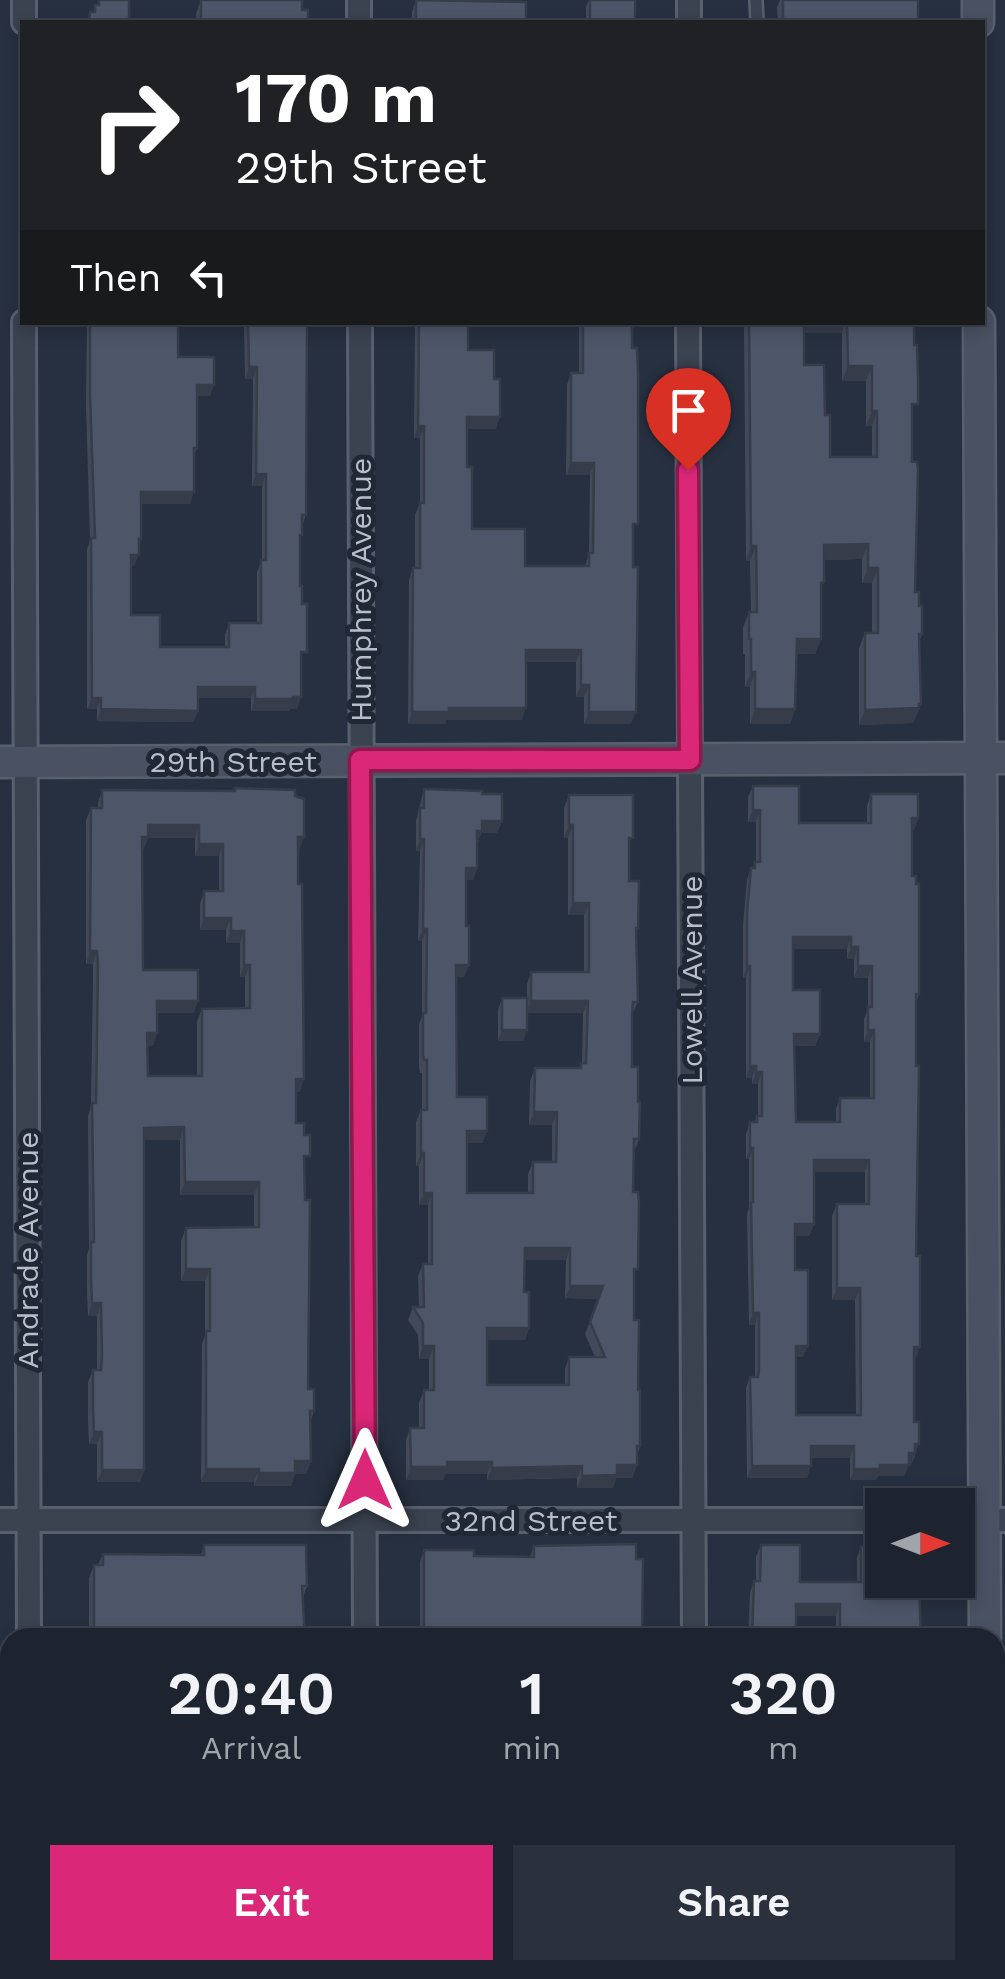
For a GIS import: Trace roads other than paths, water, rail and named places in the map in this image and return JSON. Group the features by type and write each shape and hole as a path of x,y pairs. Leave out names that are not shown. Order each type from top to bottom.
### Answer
{"street":[{"name":"Andrade Avenue","path":"24,325 12,762 28,1628"},
{"name":"Humphrey Avenue","path":"360,325 366,1628"},
{"name":"Lowell Avenue","path":"688,325 694,1628"},
{"path":"979,325 993,758 984,1628"},
{"name":"29th Street","path":"12,762 993,758"},
{"name":"32nd Street","path":"0,1520 865,1520"}]}
